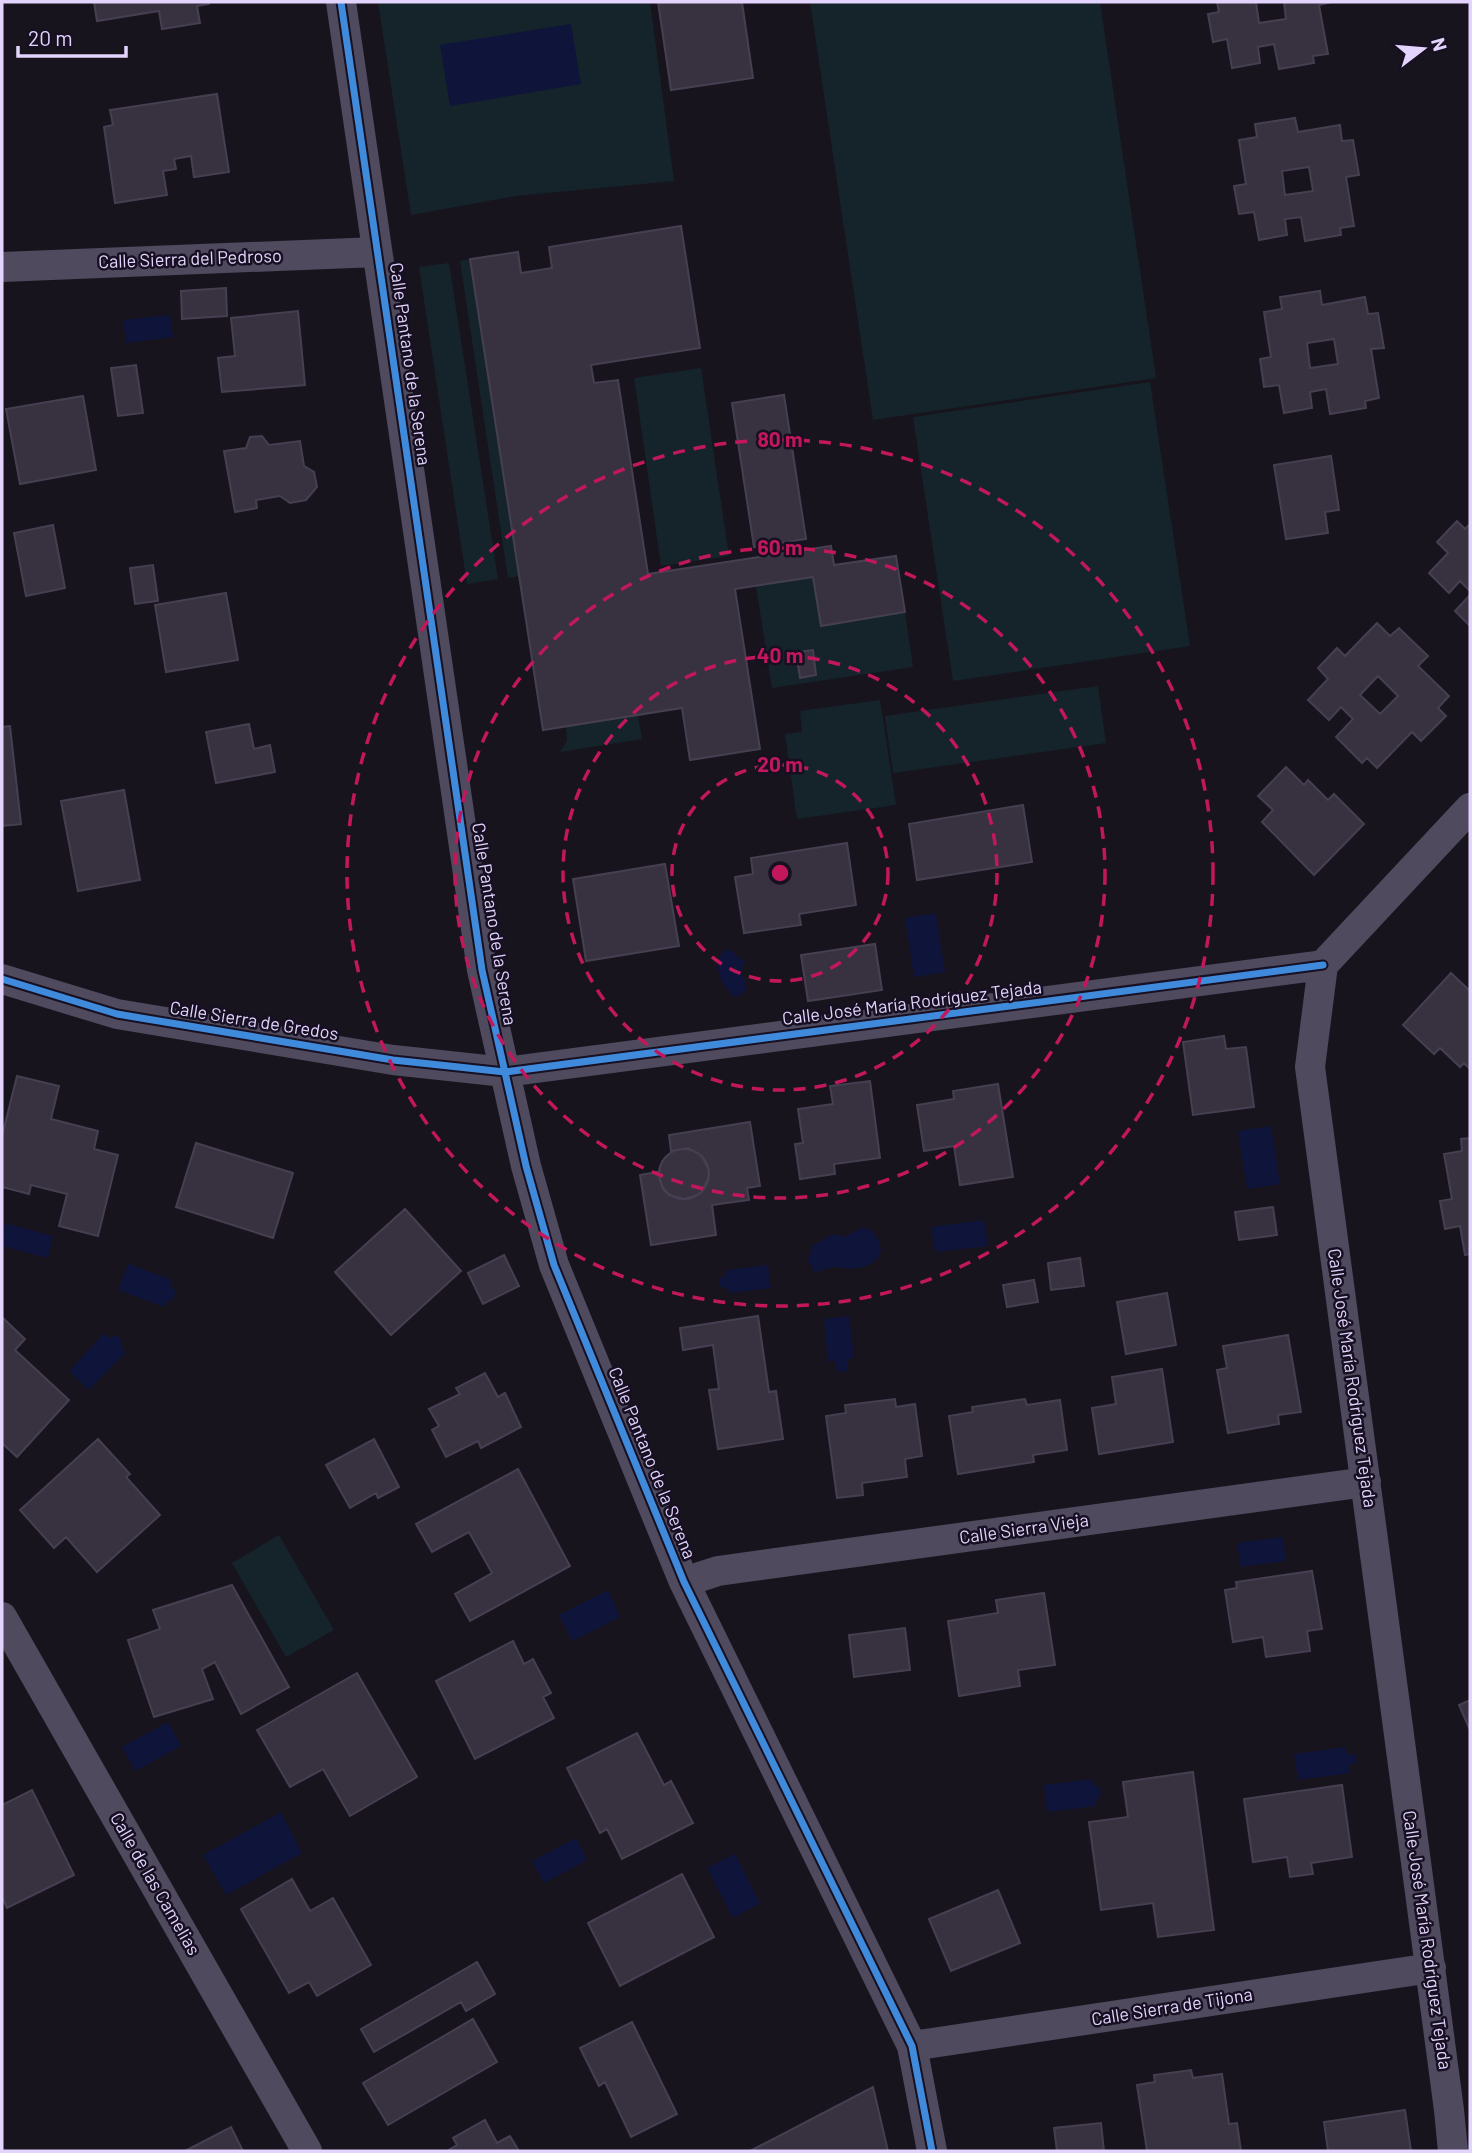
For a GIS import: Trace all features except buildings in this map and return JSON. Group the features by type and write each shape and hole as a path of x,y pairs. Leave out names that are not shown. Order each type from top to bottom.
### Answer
{"street":[{"name":"Calle Pantano de la Serena","path":"341,2 482,970 526,1167 554,1265 684,1582 912,2046 932,2151"},
{"name":"Calle Sierra del Pedroso","path":"2,267 377,252"},
{"path":"1323,965 1470,808"},
{"name":"Calle José María Rodríguez Tejada","path":"505,1072 1323,965 1310,1068 1431,1968 1453,2151"},
{"name":"Calle Sierra de Gredos","path":"2,979 117,1014 393,1060 505,1072"},
{"name":"Calle Sierra Vieja","path":"684,1582 718,1571 1366,1482"},
{"name":"Calle de las Camelias","path":"2,1617 307,2151"},
{"name":"Calle Sierra de Tijona","path":"912,2046 1431,1968"}],"shaded area":[{"path":"378,2 650,2 674,181 515,196 411,215"},
{"path":"810,2 1100,2 1156,378 873,420"},
{"path":"571,24 581,84 450,106 440,45"},
{"path":"470,259 519,576 508,578 460,261"},
{"path":"449,263 498,579 467,584 419,267"},
{"path":"170,315 173,337 126,343 123,320"},
{"path":"701,368 729,556 661,566 634,378"},
{"path":"1150,382 1190,646 953,681 913,417"},
{"path":"813,577 821,626 905,612 913,667 772,688 756,586"},
{"path":"1098,686 1106,743 893,773 885,716"},
{"path":"880,700 896,805 797,819 785,734 802,732 800,711"},
{"path":"638,716 642,739 560,752 567,741 566,727"},
{"path":"936,913 945,972 914,977 905,918"},
{"path":"725,950 731,950 741,960 746,959 741,971 747,988 740,996 734,997 729,992 719,974 718,961"},
{"path":"1271,1126 1280,1184 1247,1189 1238,1131"},
{"path":"984,1220 988,1246 935,1252 931,1227"},
{"path":"5,1223 53,1236 48,1258 2,1246"},
{"path":"862,1228 870,1229 876,1235 881,1248 873,1263 855,1269 833,1267 814,1272 808,1259 812,1246 832,1234 844,1237"},
{"path":"128,1264 172,1280 170,1285 176,1292 173,1299 166,1302 164,1307 118,1290"},
{"path":"768,1265 771,1288 729,1293 728,1289 721,1287 719,1283 720,1278 726,1275 725,1270"},
{"path":"849,1316 854,1358 847,1360 848,1371 837,1372 835,1361 828,1361 824,1319"},
{"path":"104,1333 109,1338 117,1335 122,1341 122,1349 126,1352 89,1390 69,1371"},
{"path":"279,1535 334,1630 286,1657 232,1563"},
{"path":"1283,1537 1286,1561 1241,1567 1237,1543"},
{"path":"608,1590 620,1617 572,1641 559,1615"},
{"path":"168,1722 181,1746 135,1771 122,1747"},
{"path":"1345,1747 1347,1755 1356,1754 1357,1763 1349,1764 1350,1773 1298,1780 1294,1754"},
{"path":"1092,1779 1094,1785 1100,1788 1101,1795 1096,1806 1047,1812 1044,1785"},
{"path":"281,1812 302,1853 226,1895 203,1855"},
{"path":"576,1838 587,1860 544,1883 532,1861"},
{"path":"735,1854 760,1904 733,1918 707,1868"}],"cycle path":[{"path":"341,2 482,970 526,1166 554,1265 684,1582 912,2046 932,2151"},
{"path":"2,979 117,1014 393,1060 505,1072 1323,965"}]}
